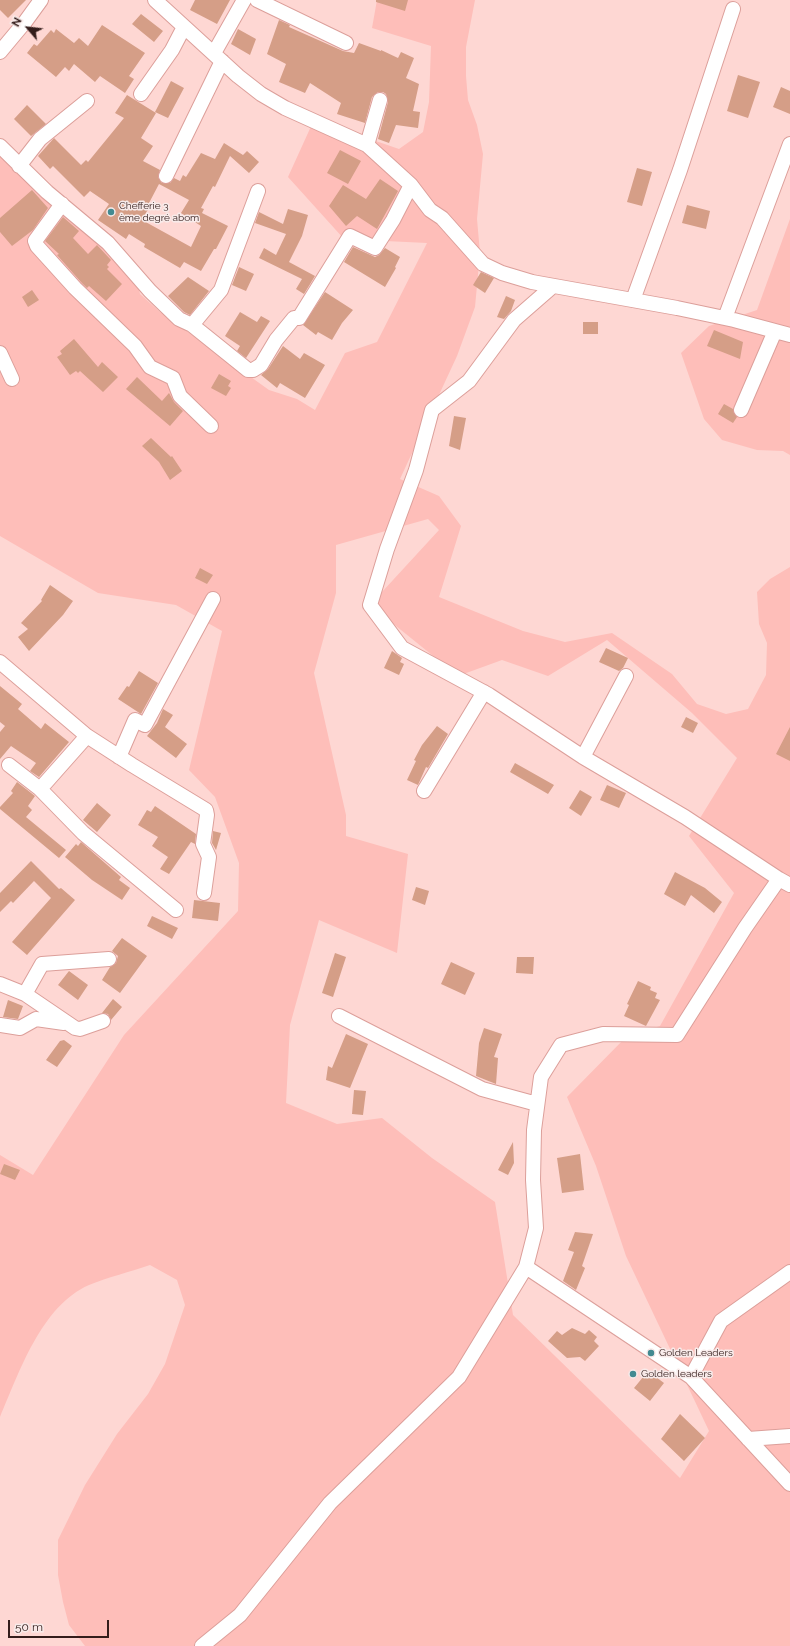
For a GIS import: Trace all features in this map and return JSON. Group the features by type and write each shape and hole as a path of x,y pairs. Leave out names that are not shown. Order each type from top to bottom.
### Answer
{"street":[{"path":"0,52 41,0"},
{"path":"155,0 250,85 279,104 367,146 412,185 430,210 442,218 483,264 502,273 553,286 725,318 790,335"},
{"path":"166,176 244,0"},
{"path":"257,0 346,43"},
{"path":"633,300 680,170 733,9"},
{"path":"141,94 172,50 184,27"},
{"path":"367,146 380,100"},
{"path":"19,166 40,139 86,101"},
{"path":"725,318 790,144"},
{"path":"0,146 19,166 108,243 150,291 179,319 192,325 248,370 253,370 261,365 276,340 294,318 299,318 350,236 375,248 393,220 412,185"},
{"path":"192,325 221,290 258,192"},
{"path":"62,204 35,241 37,246 75,288 135,346 150,367 174,378 180,396 211,426"},
{"path":"202,1646 240,1615 330,1503 459,1377 526,1267 536,1228 533,1180 534,1130 541,1077 561,1046 603,1034 677,1035 745,928 785,882 685,817 583,757 484,692 402,648 370,605 386,549 416,470 432,410 468,381 514,320 553,286"},
{"path":"741,410 775,331"},
{"path":"0,353 12,379"},
{"path":"119,757 135,720 145,725 213,600"},
{"path":"0,662 87,736 206,810 207,814 202,844 209,857 204,893"},
{"path":"583,757 626,676"},
{"path":"424,791 484,692"},
{"path":"40,789 87,736"},
{"path":"9,765 40,789 83,833 176,910"},
{"path":"25,994 42,964 109,959"},
{"path":"0,984 25,994 67,1024"},
{"path":"339,1016 482,1090 537,1104"},
{"path":"0,1025 20,1028 36,1019 67,1024 80,1029 103,1021"},
{"path":"526,1267 690,1377 790,1484"},
{"path":"690,1377 721,1321 790,1272"},
{"path":"748,1439 790,1436"}],"shaded area":[{"path":"377,0 475,0 466,47 466,76 468,100 477,125 483,154 477,219 480,253 475,307 457,356 400,479 439,496 461,526 439,597 523,631 565,642 612,633 672,674 697,704 726,714 748,709 766,675 767,643 759,624 757,592 770,579 790,567 790,1646 85,1646 69,1625 63,1602 58,1575 58,1540 85,1485 117,1434 148,1394 165,1364 185,1305 177,1280 150,1265 96,1282 72,1295 58,1308 45,1324 34,1342 24,1361 0,1417 0,1155 33,1175 124,1035 238,911 239,863 215,797 189,770 222,631 176,605 98,593 0,536 0,142 135,271 140,294 160,312 269,390 297,399 315,410 345,353 377,342 427,243 344,239 288,177 313,122 335,127 399,149 423,132 429,102 431,46 372,28","holes":["428,519 439,530 370,605 458,676 502,660 548,676 607,640 692,713 737,758 689,836 734,893 660,1026 627,1036 567,1097 596,1166 626,1256 709,1431 680,1478 513,1315 495,1202 432,1158 382,1118 337,1124 286,1103 290,1025 319,920 397,953 408,854 346,836 346,815 314,673 336,593 336,545"]},
{"path":"790,219 790,455 783,451 757,450 722,440 704,419 681,353 709,326 757,310"}],"building":[{"path":"0,0 26,0 8,18 0,10"},
{"path":"195,0 230,0 217,24 190,10"},
{"path":"376,0 408,0 405,11 376,2"},
{"path":"141,14 163,31 154,42 132,24"},
{"path":"279,20 290,25 289,27 343,51 354,53 359,43 381,50 398,58 401,52 414,58 406,78 419,84 413,111 420,112 418,128 396,125 389,143 378,139 388,102 386,94 383,92 378,92 372,97 365,123 337,114 341,103 310,83 305,93 279,82 286,64 267,54"},
{"path":"102,25 145,53 129,76 134,79 125,93 100,76 95,82 74,64 69,71 65,67 56,77 27,53 34,44 37,46 51,30 54,33 56,29 74,43 79,38 88,46"},
{"path":"238,29 256,39 250,55 231,44"},
{"path":"738,75 760,82 748,118 727,111"},
{"path":"171,81 184,88 168,118 155,112"},
{"path":"781,87 790,91 790,114 773,107"},
{"path":"127,95 156,113 141,138 153,146 143,161 160,170 158,177 162,183 170,183 174,178 180,181 183,175 186,177 201,153 215,159 224,143 243,155 247,151 259,162 249,173 230,156 215,187 213,186 201,208 204,209 202,213 228,226 216,249 214,249 201,271 184,262 180,268 144,247 145,244 129,234 126,239 98,220 109,204 90,191 84,197 53,166 50,169 38,156 54,138 81,165 86,160 88,162 124,118 115,113","holes":["159,184 189,200 181,213 201,226 191,247 142,220 151,204 149,203"]},
{"path":"27,105 46,124 31,136 14,119"},
{"path":"340,150 361,161 348,184 327,173"},
{"path":"637,168 652,172 642,206 627,202"},
{"path":"380,179 398,191 377,229 357,216 346,226 329,206 343,185 366,199"},
{"path":"32,190 48,208 33,230 12,246 0,232 0,218"},
{"path":"687,205 710,211 706,229 682,223"},
{"path":"288,209 308,215 302,236 289,262 315,276 304,294 296,289 302,279 259,258 264,248 276,255 286,234 255,223 259,212 283,224"},
{"path":"63,217 79,231 73,238 88,254 97,245 111,260 107,265 109,267 107,269 122,284 106,301 89,286 87,288 57,255 59,254 45,241"},
{"path":"353,247 375,257 385,248 400,257 395,267 396,268 385,287 344,262"},
{"path":"239,267 254,274 246,291 232,285"},
{"path":"481,272 494,278 485,293 473,285"},
{"path":"188,277 209,291 190,315 184,312 168,296"},
{"path":"32,290 39,300 28,307 22,297"},
{"path":"325,292 353,310 342,323 332,340 318,332 316,335 303,325"},
{"path":"506,296 515,300 511,311 504,319 497,317"},
{"path":"240,312 257,322 261,316 270,321 246,358 237,351 240,346 225,336"},
{"path":"583,322 598,322 598,334 583,334"},
{"path":"714,330 743,342 740,359 707,346"},
{"path":"74,339 98,367 102,362 118,377 103,392 80,371 78,373 76,371 70,375 57,357 62,354 60,351"},
{"path":"283,346 300,359 304,353 325,365 305,398 280,383 277,388 261,375 268,369"},
{"path":"219,374 231,381 228,386 231,388 226,396 211,388"},
{"path":"137,377 162,401 169,393 174,402 183,411 170,426 126,389"},
{"path":"724,404 733,409 737,417 733,423 718,414"},
{"path":"454,416 466,418 460,450 449,446"},
{"path":"151,438 171,457 172,456 182,471 170,480 159,462 142,446"},
{"path":"200,568 213,575 207,584 195,578"},
{"path":"50,585 73,601 63,615 29,651 18,637 28,629 21,623 42,601 41,600"},
{"path":"606,648 628,658 623,668 619,671 599,662"},
{"path":"392,651 402,658 400,662 404,664 399,675 384,668"},
{"path":"139,671 158,683 141,714 118,699 127,686 129,687"},
{"path":"0,686 22,704 18,709 41,729 45,723 69,742 39,777 30,771 36,763 11,746 0,759 0,732 5,726 0,722"},
{"path":"163,709 173,715 165,727 187,744 176,758 147,736 157,723"},
{"path":"686,717 698,723 693,733 681,727"},
{"path":"437,726 448,734 428,768 426,767 418,785 407,780 416,761 414,760 422,745"},
{"path":"790,727 790,761 776,754"},
{"path":"515,763 554,785 548,794 510,772"},
{"path":"17,782 35,796 28,806 32,810 26,817 66,850 59,858 0,809 0,807 13,793 11,791"},
{"path":"607,785 626,793 619,808 600,800"},
{"path":"580,790 592,797 581,816 569,808"},
{"path":"97,803 111,815 97,832 83,820"},
{"path":"155,806 196,834 195,844 191,842 169,874 160,869 168,857 152,846 158,837 138,825 147,810 151,812"},
{"path":"213,831 221,833 216,850 212,843"},
{"path":"81,842 121,877 119,880 130,888 122,900 92,880 65,857 76,844 78,846"},
{"path":"31,861 59,889 61,888 75,900 27,955 12,942 51,898 34,881 13,903 11,901 0,912 0,893"},
{"path":"675,872 705,888 722,902 714,913 691,895 685,906 664,894"},
{"path":"416,887 429,891 425,905 412,900"},
{"path":"194,900 220,903 218,921 192,918"},
{"path":"152,916 178,928 172,939 147,926"},
{"path":"122,938 147,956 120,993 102,980 110,967 116,963 118,956 112,951"},
{"path":"335,953 346,957 333,997 322,993"},
{"path":"517,957 534,957 533,974 516,973"},
{"path":"451,962 475,973 465,995 441,984"},
{"path":"69,971 88,985 78,1000 58,985"},
{"path":"638,981 651,987 650,990 657,993 655,998 660,1000 646,1026 624,1016 629,1005 627,1004"},
{"path":"113,999 122,1007 111,1020 108,1014 102,1013"},
{"path":"8,1000 23,1006 18,1019 3,1017"},
{"path":"484,1028 502,1034 494,1057 498,1058 496,1084 476,1076 479,1043"},
{"path":"346,1034 368,1044 350,1088 326,1080 328,1066 332,1068"},
{"path":"64,1040 72,1046 57,1067 46,1060 60,1041"},
{"path":"354,1090 366,1091 363,1115 352,1114"},
{"path":"513,1142 514,1163 508,1175 498,1170"},
{"path":"580,1154 584,1190 562,1193 557,1158"},
{"path":"4,1164 20,1170 15,1180 0,1174"},
{"path":"575,1232 593,1234 582,1266 585,1268 576,1290 563,1281 574,1252 568,1250"},
{"path":"572,1328 585,1334 589,1330 597,1337 594,1341 599,1346 585,1361 580,1357 567,1358 548,1341 557,1331 562,1335"},
{"path":"648,1371 664,1383 650,1401 634,1388"},
{"path":"680,1414 705,1438 684,1461 661,1439"}],"place":[{"name":"Chefferie 3 ème degré abom","path":"111,212"},
{"name":"Golden Leaders","path":"651,1353"},
{"name":"Golden leaders","path":"633,1374"}]}
